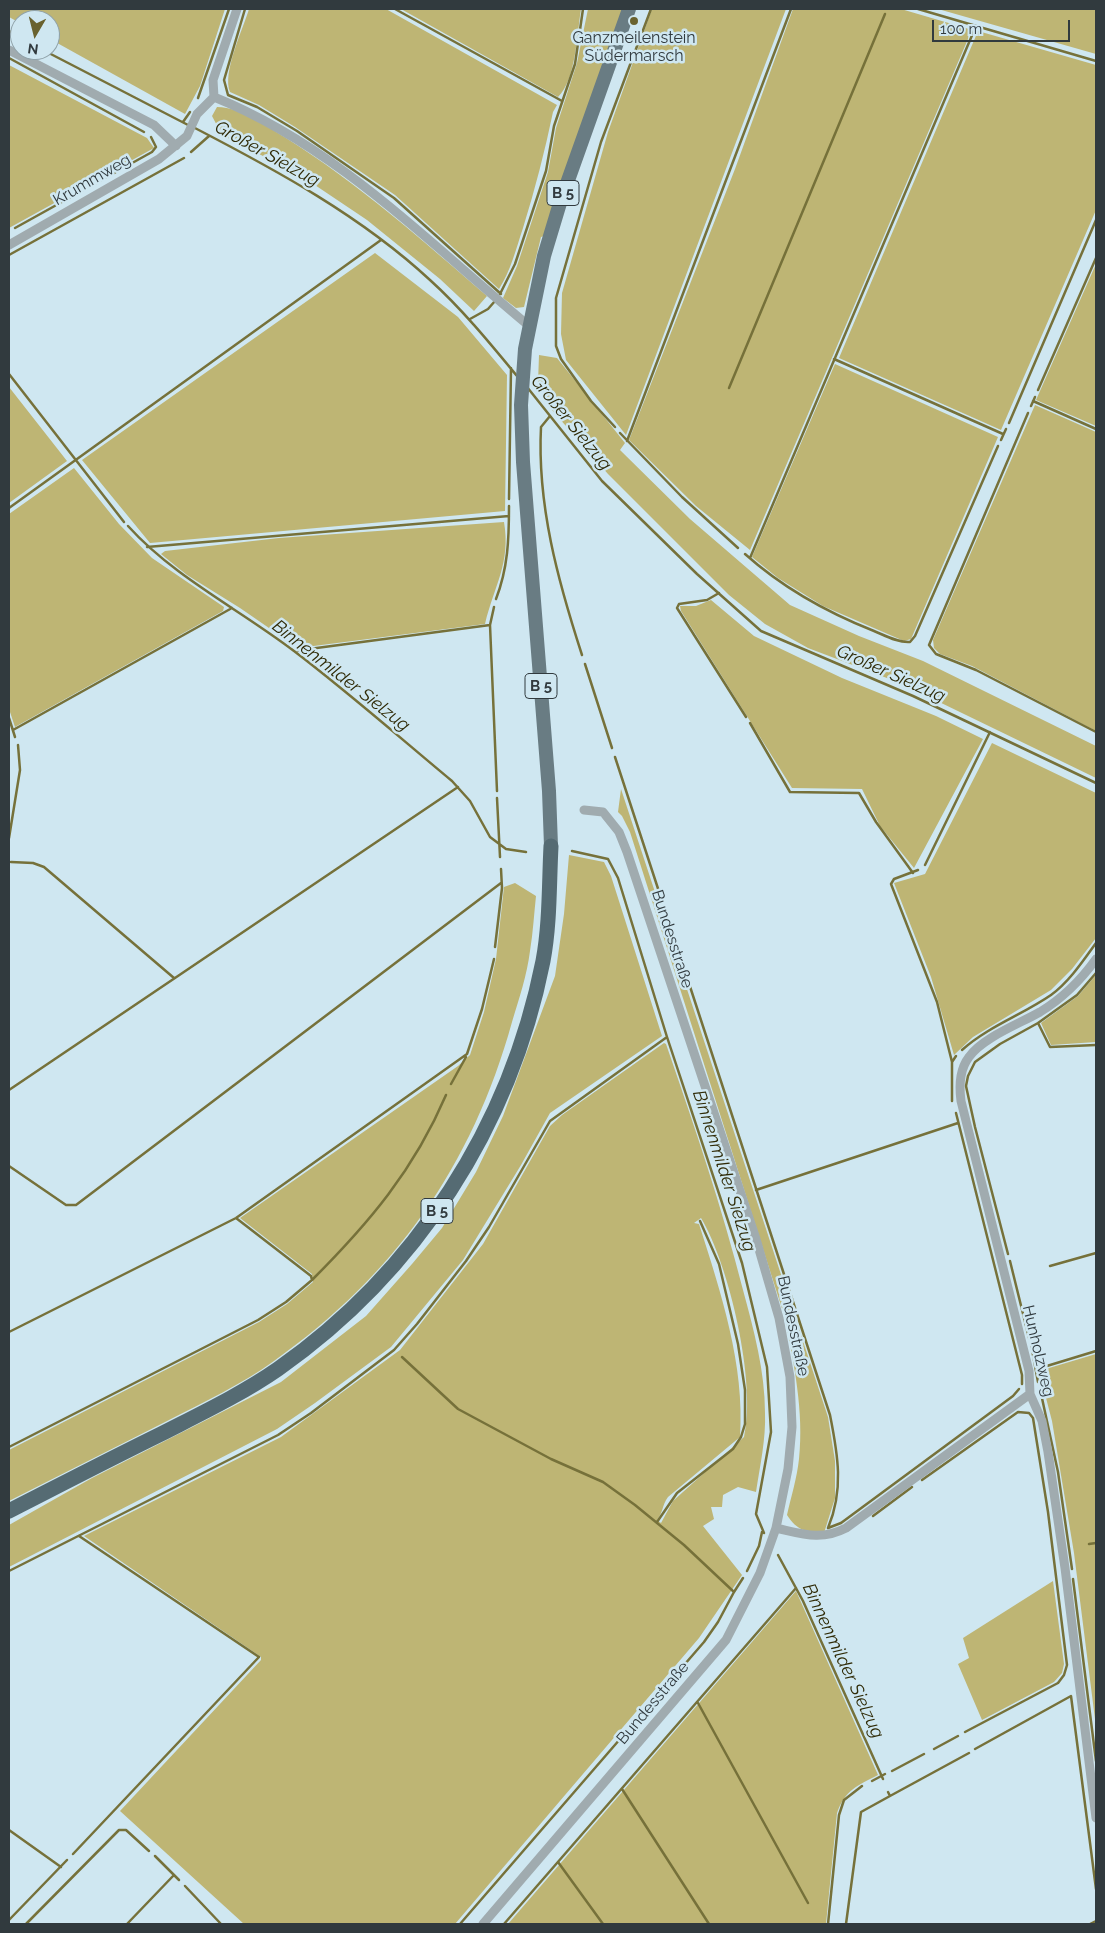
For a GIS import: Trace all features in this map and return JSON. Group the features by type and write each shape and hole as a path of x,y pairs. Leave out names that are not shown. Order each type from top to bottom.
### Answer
{"highway":[{"name":"B 5","path":"9,1511 197,1415 276,1370 322,1336 364,1298 423,1231 458,1180 481,1139 504,1092 521,1043 543,959 548,914 551,846"}],"main road":[{"name":"B 5","path":"551,846 550,803 523,462 521,405 525,349 528,325 544,256 560,203 629,9"}],"street":[{"path":"237,9 213,80 214,97 262,118 319,153 379,197 528,325"},
{"path":"9,50 154,125 176,146"},
{"name":"Krummweg","path":"9,245 159,159 187,136 197,114 214,97"},
{"name":"Bundesstraße","path":"483,1924 726,1640 760,1573 776,1528 788,1468 792,1427 790,1377 779,1318 756,1238 627,852 618,832 603,812 584,810"},
{"name":"Hunholzweg","path":"1096,959 1075,985 1060,998 982,1044 969,1056 960,1076 960,1101 1029,1371 1030,1394 1042,1421 1054,1490 1096,1818"},
{"path":"776,1528 815,1536 832,1535 846,1528 1030,1394"}],"shaded area":[{"path":"9,9 225,9 200,86 185,114 60,45 60,10 10,10 9,17"},
{"path":"249,9 386,9 557,105 553,112 540,170 523,228 510,267 499,289 395,195 295,127 259,105 230,92 228,84 231,63"},
{"path":"401,9 581,9 575,56 569,79 558,97"},
{"path":"588,9 623,9 544,236 541,237 524,307 516,308 503,298 517,266 548,172 556,128 577,63"},
{"path":"652,9 786,9 626,435 566,360 561,334 562,293 608,132"},
{"path":"793,9 901,9 969,29 968,39 750,550 696,506 629,440 735,169"},
{"path":"938,9 1096,9 1096,54"},
{"path":"978,31 1096,65 1096,210 1001,430 839,358"},
{"path":"9,65 147,138 154,148 9,228"},
{"path":"217,107 236,110 253,118 339,174 365,193 487,296 474,311 440,279 367,220 300,175 222,135 212,116"},
{"path":"375,253 458,317 507,375 505,511 150,543 82,460"},
{"path":"1096,264 1096,426 1036,400"},
{"path":"539,355 557,358 625,443 620,450 690,519 790,605 859,636 923,661 1096,746 1096,778 900,683 808,648 765,624 729,595 608,474 551,409 538,383"},
{"path":"835,364 998,437 911,639 904,641 823,606 778,578 752,557"},
{"path":"9,387 67,461 9,503"},
{"path":"1035,405 1096,432 1096,731 972,666 940,654 934,648 933,640"},
{"path":"74,468 119,524 152,558 224,607 223,611 15,727 9,709 9,514"},
{"path":"504,522 506,537 503,562 485,624 298,648 240,608 187,575 161,554 165,551 279,538"},
{"path":"711,600 754,636 842,678 936,716 983,739 914,868 880,826 862,789 792,788 681,611 680,606 696,606"},
{"path":"992,743 1096,793 1096,938 1072,969 1051,990 973,1037 954,1055 931,977 894,883 925,874"},
{"path":"621,789 828,1417 835,1461 835,1498 824,1533 803,1530 787,1515 798,1466 800,1423 792,1353 785,1318 630,832 618,812"},
{"path":"569,855 604,862 611,876 662,1036 550,1113 521,1165 463,1260 391,1347 277,1429 9,1567 9,1525 92,1478 281,1382 366,1316 442,1228 476,1172 503,1116 555,976 564,914"},
{"path":"515,883 536,896 533,930 525,978 495,1074 475,1124 451,1170 423,1213 392,1254 357,1292 317,1328 262,1369 236,1385 9,1501 9,1450 259,1322 287,1304 313,1282 312,1274 240,1218 458,1066 470,1055 484,1012 496,959 504,887"},
{"path":"1096,975 1096,1042 1051,1045 1041,1023 1078,996"},
{"path":"664,1043 666,1044 717,1197 735,1259 761,1366 765,1397 765,1433 756,1492 738,1487 723,1495 722,1507 711,1507 714,1519 703,1526 742,1575 699,1638 455,1924 244,1924 120,1811 261,1660 261,1657 84,1536 281,1437 400,1350 483,1244 550,1126 562,1115","holes":["701,1218 721,1264 738,1325 747,1387 747,1414 744,1437 673,1501 661,1523 657,1520 668,1497 740,1437 739,1383 730,1329 699,1224 694,1223"]},
{"path":"1096,1354 1096,1727 1074,1553 1052,1421 1039,1371"},
{"path":"1053,1581 1064,1664 1062,1673 1054,1682 982,1720 958,1664 969,1658 963,1638"},
{"path":"796,1591 878,1775 848,1794 837,1813 826,1924 508,1924"}],"waterway":[{"path":"198,98 229,9"},
{"path":"245,9 224,80 228,95 257,107 297,131 394,198 501,294"},
{"path":"395,9 562,101"},
{"path":"500,294 515,264 546,171 554,126 575,64 583,9"},
{"path":"615,427 591,401 561,359 556,346 556,298 601,142 651,9"},
{"path":"627,441 791,9"},
{"path":"918,9 1096,61"},
{"path":"729,388 885,14"},
{"path":"750,558 976,26"},
{"path":"9,58 144,132"},
{"name":"Großer Sielzug","path":"60,59 188,125"},
{"path":"183,122 190,112"},
{"name":"Großer Sielzug","path":"193,127 286,177 376,235 442,291 475,326 517,376"},
{"path":"191,152 209,136"},
{"path":"15,228 152,152 156,147 151,137"},
{"path":"9,255 184,158"},
{"path":"1009,423 1096,220"},
{"path":"9,508 381,240"},
{"path":"1038,390 1096,258"},
{"path":"470,319 488,309 495,301"},
{"path":"834,359 1003,434"},
{"path":"509,499 511,368"},
{"name":"Binnenmilder Sielzug","path":"9,374 124,522"},
{"name":"Großer Sielzug","path":"527,387 602,481 697,574 761,631 913,696 1096,783"},
{"path":"1031,406 1035,397"},
{"path":"1033,401 1096,429"},
{"path":"1028,413 929,645 936,654 976,670 1096,732"},
{"path":"550,416 541,427 542,485 557,571 582,655"},
{"path":"1001,440 1006,429"},
{"path":"620,433 682,497 738,548"},
{"path":"745,554 790,589 822,608 891,638 910,642 915,636 998,446"},
{"path":"496,599 507,553 509,506"},
{"path":"147,547 509,516"},
{"name":"Binnenmilder Sielzug","path":"128,526 146,544 186,577 273,636 314,667 452,781 470,801 490,837 506,849 526,852"},
{"path":"719,593 707,600 679,604 677,608 746,717"},
{"path":"494,607 490,625 497,791"},
{"path":"13,730 232,608"},
{"path":"294,651 490,625"},
{"path":"585,664 612,748"},
{"path":"9,718 15,737"},
{"path":"750,723 790,792 859,793 876,822 913,873"},
{"path":"925,865 990,732"},
{"path":"9,838 20,770 18,745"},
{"path":"615,757 830,1415 837,1458 838,1486 833,1514 828,1528"},
{"path":"9,1090 458,787"},
{"path":"497,798 500,857"},
{"name":"Binnenmilder Sielzug","path":"572,851 608,859 618,878 667,1037 742,1263 767,1367 771,1432 756,1514 764,1533"},
{"path":"11,862 33,863 44,867 174,978"},
{"path":"495,947 502,888 501,869"},
{"path":"918,870 894,879 891,884 937,1002 952,1062 952,1101"},
{"path":"9,1166 66,1205 76,1205 501,883"},
{"path":"962,1050 994,1027 1058,990 1096,943"},
{"path":"9,1332 236,1218 467,1054 482,1009 494,959"},
{"path":"1096,973 1077,995 1038,1023 1050,1047 1096,1045"},
{"path":"1008,1254 966,1086 968,1076 975,1062 1000,1044 1038,1023"},
{"path":"9,1571 278,1435 311,1413 394,1350 417,1324 466,1261 489,1227 550,1121 667,1037"},
{"path":"952,1062 956,1056"},
{"path":"451,1084 466,1057"},
{"path":"312,1280 371,1216 405,1171 420,1148 446,1095"},
{"path":"956,1113 1022,1375 1022,1384"},
{"path":"756,1190 958,1123"},
{"path":"9,1447 258,1320 286,1302 312,1280 311,1276 236,1218"},
{"path":"657,1522 677,1493 733,1449 741,1437 745,1424 745,1390 738,1344 719,1264 700,1221"},
{"path":"1050,1266 1096,1253"},
{"path":"1010,1261 1029,1338"},
{"path":"1031,1344 1038,1382"},
{"path":"1037,1369 1096,1351"},
{"path":"402,1357 458,1409 551,1459 603,1482 684,1545 734,1592 743,1578"},
{"path":"828,1528 841,1523 1013,1396 1019,1389"},
{"path":"1040,1389 1058,1472 1072,1569"},
{"path":"922,1480 1018,1412 1029,1413 1033,1418 1048,1512 1067,1665 1064,1675 1058,1683 965,1732"},
{"path":"873,1516 912,1487"},
{"path":"747,1571 759,1546 762,1532"},
{"path":"73,1854 259,1657 79,1536"},
{"path":"1089,1544 1096,1543"},
{"name":"Binnenmilder Sielzug","path":"778,1555 803,1601 883,1779"},
{"path":"1073,1579 1096,1761"},
{"path":"504,1924 796,1588"},
{"path":"460,1924 704,1642 718,1622 734,1592"},
{"path":"975,1749 1071,1696 1096,1889"},
{"path":"698,1703 808,1903"},
{"path":"934,1749 958,1736"},
{"path":"890,1796 969,1753"},
{"path":"892,1771 924,1754"},
{"name":"Binnenmilder Sielzug","path":"872,1781 885,1774"},
{"path":"828,1924 839,1815 844,1800 862,1786"},
{"path":"622,1789 709,1924"},
{"name":"Binnenmilder Sielzug","path":"846,1924 861,1812 890,1796 888,1792"},
{"path":"9,1830 61,1867"},
{"path":"26,1924 119,1830 126,1830 149,1851"},
{"path":"155,1856 179,1880"},
{"path":"9,1920 67,1860"},
{"path":"558,1862 603,1924"},
{"path":"127,1924 174,1875"},
{"path":"185,1886 221,1924"},
{"path":"1090,1924 1096,1921"}],"place":[{"name":"Ganzmeilenstein Südermarsch","path":"634,21"}]}
